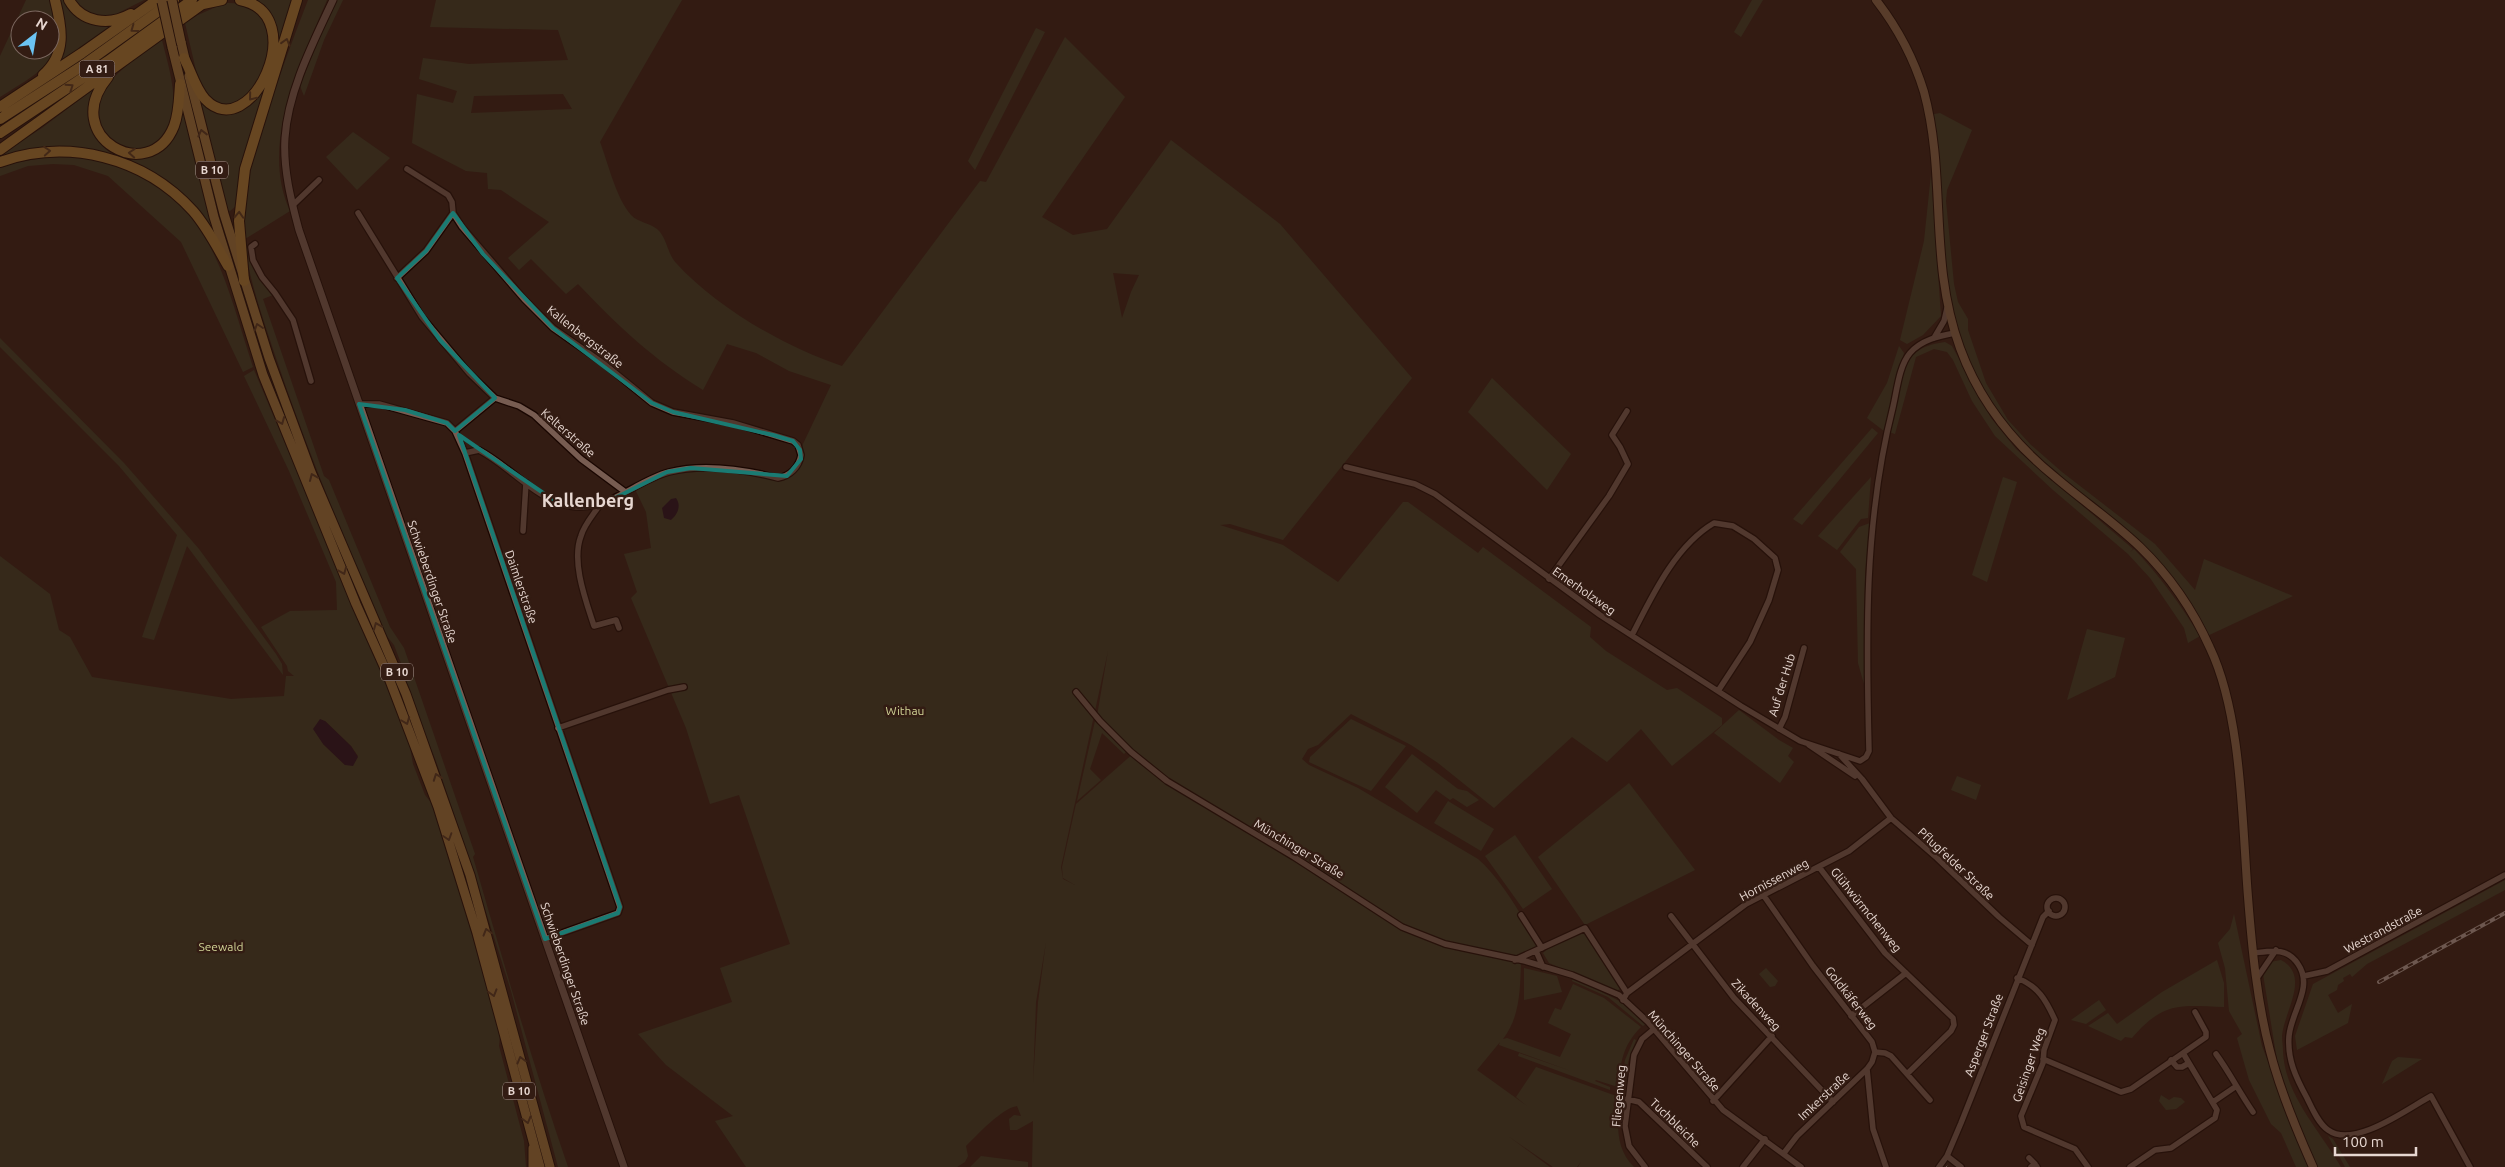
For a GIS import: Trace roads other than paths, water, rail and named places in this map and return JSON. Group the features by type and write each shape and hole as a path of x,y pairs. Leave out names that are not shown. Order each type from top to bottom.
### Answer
{"highway":[{"path":"29,89 49,69 59,52 62,29 55,0"},
{"path":"69,0 79,13 104,21 124,17 151,0"},
{"path":"0,107 164,0"},
{"name":"A 81","path":"0,119 82,66 164,0"},
{"name":"B 10","path":"164,0 181,42 210,166 244,281 311,472 395,666 447,805 483,919 550,1167"},
{"name":"B 10","path":"164,0 180,84 203,176 228,266 263,375 356,604 387,673 438,807 479,942 540,1167"},
{"name":"A 81","path":"0,133 101,66 192,0"},
{"path":"0,150 206,2 222,0"},
{"path":"184,58 199,92 212,104 230,109 240,107 253,98 270,62 274,39 270,24 261,11 254,5 240,0"},
{"path":"244,281 238,228 244,178 297,0"},
{"path":"119,65 99,90 95,99 93,118 98,133 103,140 119,151 137,154 146,152 163,143 174,128 180,84"},
{"path":"0,162 32,153 69,151 91,153 131,166 166,186 194,212 228,266"},
{"name":"B 10","path":"539,1124 547,1139 556,1167"},
{"name":"B 10","path":"533,1143 533,1167"}],"main road":[{"path":"1876,0 1893,22 1915,67 1924,91 1933,143 1938,243 1947,308 1972,376 2003,427 2053,476 2121,530 2152,559 2189,606 2211,649 2232,722 2254,953 2266,1036 2291,1117 2312,1167"}],"street":[{"name":"Schwieberdinger Straße","path":"332,0 303,70 289,110 285,139 285,159 299,230 624,1167"},
{"name":"Kallenbergstraße","path":"406,169 448,195 452,202 453,213 483,254 553,328 603,363 652,403 673,412 733,423 793,441 800,450 800,459 794,470 787,476 778,478 717,468 691,468 668,472 624,491"},
{"path":"293,205 319,180"},
{"name":"Kelterstraße","path":"358,212 397,278 440,340 495,398 519,406 534,415 581,459 624,491"},
{"path":"397,278 426,252 453,213"},
{"path":"255,244 251,247 257,270 292,320 311,381"},
{"path":"1934,338 1941,328 1947,308"},
{"name":"Emerholzweg","path":"1808,744 1860,761 1869,752 1866,656 1868,571 1881,459 1906,359 1918,346 1934,338 1955,333"},
{"path":"359,404 379,404 405,410 447,423 455,431 495,398"},
{"path":"1549,579 1608,496 1628,464 1620,446 1612,435 1627,411"},
{"name":"Daimlerstraße","path":"455,431 465,453 620,907 618,913 545,938"},
{"path":"465,453 479,450 552,499 580,508 599,506 624,491"},
{"name":"Emerholzweg","path":"1346,467 1415,484 1434,494 1549,579 1632,635 1718,691 1808,744 1868,786"},
{"path":"523,531 526,483"},
{"path":"599,506 581,536 579,543 580,576 594,626 616,620 619,628"},
{"path":"1632,635 1643,611 1680,554 1699,532 1714,523 1733,526 1754,538 1775,558 1778,570 1766,606 1750,642 1718,691"},
{"name":"Auf der Hub","path":"1779,728 1785,717 1804,648"},
{"path":"558,728 668,690 684,687"},
{"name":"Münchinger Straße","path":"1076,692 1100,721 1131,752 1160,775 1325,876 1402,927 1445,944 1582,978 1623,1000 1654,1029 1713,1101 1800,1167"},
{"name":"Emerholzweg","path":"1838,753 1872,793"},
{"name":"Pflugfelder Straße","path":"1872,793 1891,818 1937,858 1999,918 2032,945"},
{"name":"Hornissenweg","path":"1623,1000 1627,993 1746,904 1849,851 1891,818"},
{"name":"Glühwürmchenweg","path":"1819,868 1885,953 1950,1014 1954,1025 1908,1073"},
{"name":"Westrandstraße","path":"2304,976 2327,971 2505,875"},
{"name":"Goldkäferweg","path":"1764,896 1872,1042 1875,1052"},
{"name":"Asperger Straße","path":"1939,1167 1946,1156 2043,917 2049,911"},
{"path":"1521,915 1542,948"},
{"name":"Zikadenweg","path":"1671,916 1734,998 1833,1102"},
{"path":"1515,960 1585,928 1627,993"},
{"path":"1536,950 1543,967"},
{"path":"2254,953 2276,950 2284,952 2295,959 2304,976 2302,992 2289,1034 2290,1056 2299,1083 2328,1130 2342,1135 2360,1134 2431,1096 2470,1167"},
{"path":"2257,978 2276,950"},
{"path":"1851,1016 1906,973"},
{"name":"Geisinger Weg","path":"2017,978 2037,988 2056,1020 2021,1116 2024,1127 2075,1150 2088,1167"},
{"path":"2043,1059 2121,1092 2131,1089 2206,1037 2206,1032 2195,1012"},
{"name":"Fliegenweg","path":"1645,1167 1634,1154 1626,1137 1625,1126 1634,1055 1642,1039 1654,1029"},
{"path":"1713,1101 1772,1036"},
{"path":"1875,1052 1885,1052 1891,1056 1930,1100"},
{"name":"Imkerstraße","path":"1784,1153 1797,1136 1867,1070 1875,1052"},
{"path":"2130,1167 2155,1150 2171,1148 2214,1118 2217,1110 2183,1053"},
{"path":"2216,1054 2235,1081 2235,1087 2253,1112"},
{"path":"2171,1060 2177,1067 2182,1067 2189,1063"},
{"path":"1867,1070 1873,1129 1886,1167"},
{"path":"2213,1102 2235,1087"},
{"name":"Tuchbleiche","path":"1627,1099 1639,1102 1707,1167"},
{"path":"1743,1167 1765,1139"},
{"path":"1946,1156 1962,1167"},
{"path":"2030,1158 2034,1166"}],"railway":[{"path":"2379,982 2505,913"}],"district":[{"name":"Kallenberg","path":"588,501"}],"park label":[{"name":"Withau","path":"905,711"},
{"name":"Seewald","path":"221,947"}]}
